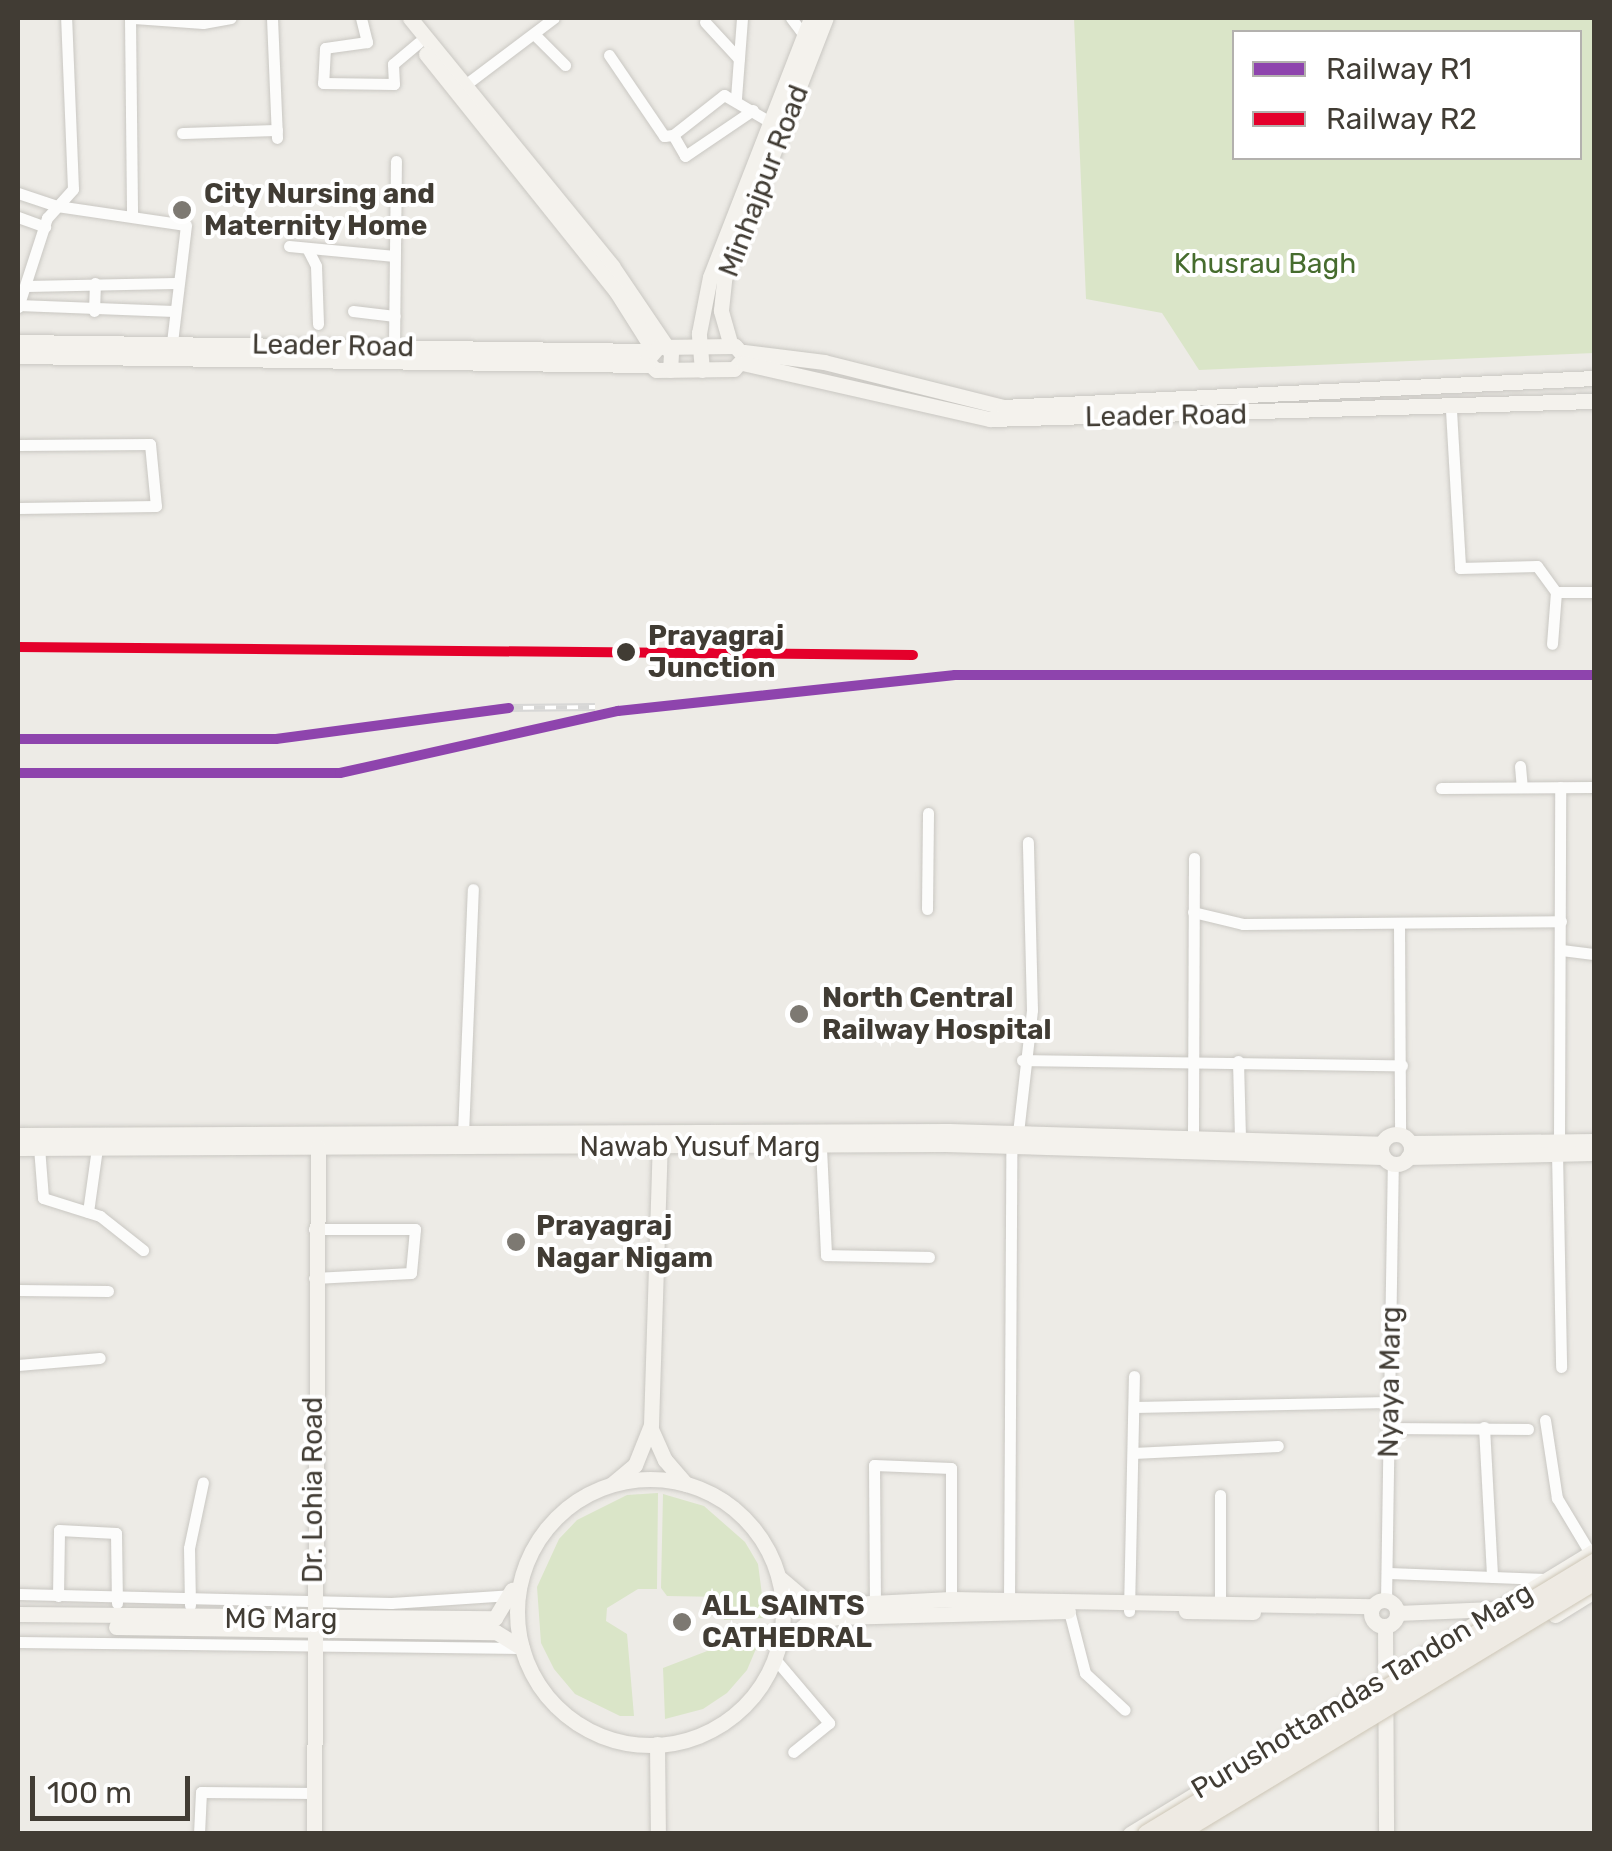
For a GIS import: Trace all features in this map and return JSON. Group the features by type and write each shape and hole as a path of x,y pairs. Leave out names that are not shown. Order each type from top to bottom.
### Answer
{"main road":[{"path":"399,18 616,291 653,353 670,370 702,370 739,354"},
{"path":"410,18 612,266 653,353 670,370"},
{"name":"Minhajpur Road","path":"702,370 698,346 710,277 811,18"},
{"name":"Minhajpur Road","path":"739,354 721,310 724,279 826,18"},
{"name":"Leader Road","path":"18,342 653,353"},
{"path":"653,353 698,346 739,354"},
{"name":"Leader Road","path":"18,356 653,353"},
{"name":"Leader Road","path":"739,354 990,419 1021,412 1594,378"},
{"name":"Leader Road","path":"1021,412 1451,410 1594,401"},
{"name":"Nawab Yusuf Marg","path":"18,1135 464,1134 1014,1140 1396,1150 1558,1146 1594,1141"},
{"name":"Nawab Yusuf Marg","path":"18,1148 318,1147 660,1137 822,1148 1193,1136 1396,1150"},
{"path":"510,1595 550,1524 635,1465 650,1424 660,1137"},
{"name":"Nawab Yusuf Marg","path":"1558,1146 1594,1153"},
{"name":"Dr. Lohia Road","path":"314,1834 314,1229 318,1147"},
{"path":"650,1424 664,1460 688,1484 746,1520 773,1554 781,1580 777,1652"},
{"path":"609,1486 652,1479 688,1484"},
{"path":"1147,1834 1593,1556"},
{"name":"Purushottamdas Tandon Marg","path":"1130,1834 1495,1608 1593,1556"},
{"path":"520,1576 522,1648 541,1688 572,1720 612,1739 657,1744 720,1725 752,1696 777,1652 815,1621 875,1608 951,1599 1069,1611 1220,1600 1382,1608"},
{"path":"781,1580 813,1606 1495,1608"},
{"path":"1177,1834 1594,1581"},
{"name":"Purushottamdas Tandon Marg","path":"1194,1834 1388,1713 1594,1592"},
{"name":"MG Marg","path":"18,1614 191,1619 312,1633 495,1618 510,1595"},
{"path":"1382,1608 1382,1679 1388,1713 1386,1834"},
{"name":"MG Marg","path":"18,1624 312,1633 496,1632 522,1648"},
{"path":"657,1744 658,1834"}],"street":[{"path":"66,18 73,188 45,227 18,306 174,311"},
{"path":"132,216 132,18 203,23 231,18"},
{"path":"182,132 277,134 272,18"},
{"path":"361,18 367,42 325,48 322,83 394,84 393,64 418,44"},
{"path":"465,85 554,18"},
{"path":"736,98 742,18"},
{"path":"791,18 804,35"},
{"path":"705,22 739,60"},
{"path":"534,34 565,65"},
{"path":"609,56 664,136 673,135 724,95 736,98 770,122"},
{"path":"673,135 685,156 754,110"},
{"path":"394,347 396,161"},
{"path":"18,193 57,206 186,226 175,283 172,343"},
{"path":"18,217 45,227"},
{"path":"289,246 395,256"},
{"path":"307,248 316,266 318,324"},
{"path":"94,311 95,283"},
{"path":"26,286 175,283"},
{"path":"353,312 395,316"},
{"path":"1451,410 1460,568 1537,566 1556,592 1552,644"},
{"path":"18,445 150,444 156,506 18,508"},
{"path":"1556,592 1594,592"},
{"path":"1520,766 1522,788"},
{"path":"1560,787 1560,1367"},
{"path":"1441,788 1594,787"},
{"path":"927,909 928,813"},
{"path":"1009,1607 1014,1140 1022,1060 1032,1010 1028,842"},
{"path":"1193,1136 1194,858"},
{"path":"464,1134 472,889"},
{"path":"1193,912 1242,924 1562,921"},
{"name":"Nyaya Marg","path":"1382,1608 1388,1574 1389,1402 1402,1065 1399,923"},
{"path":"1560,950 1594,954"},
{"path":"1022,1060 1402,1065"},
{"path":"1238,1061 1240,1138"},
{"path":"40,1147 43,1198 88,1212 143,1250"},
{"path":"88,1212 97,1148"},
{"path":"822,1148 826,1256 929,1257"},
{"path":"314,1229 415,1230 411,1272 314,1278"},
{"path":"18,1290 108,1292"},
{"path":"18,1365 100,1358"},
{"path":"1129,1606 1134,1376"},
{"path":"1134,1407 1389,1402"},
{"path":"1546,1420 1557,1498 1593,1556"},
{"path":"1484,1427 1492,1576"},
{"path":"1389,1428 1528,1429"},
{"path":"1133,1453 1278,1446"},
{"path":"875,1608 874,1465 951,1468 951,1599"},
{"path":"191,1619 189,1548 203,1482"},
{"path":"1220,1495 1220,1600"},
{"path":"58,1596 59,1530 116,1532 117,1617"},
{"path":"1388,1574 1546,1579"},
{"path":"18,1594 436,1602 510,1595"},
{"path":"1069,1611 1085,1673 1125,1710"},
{"path":"18,1642 312,1633"},
{"path":"777,1652 829,1723 793,1752"},
{"path":"199,1834 200,1792 314,1793"}],"green space":[{"name":"Khusrau Bagh","path":"1074,18 1594,18 1594,353 1199,370 1162,313 1086,299"},
{"path":"658,1493 657,1589 638,1589 607,1608 606,1621 627,1634 634,1716 620,1716 575,1694 554,1669 541,1643 537,1587 559,1539 577,1520 627,1495"},
{"path":"663,1494 704,1506 745,1542 758,1564 765,1618 724,1620 723,1597 667,1596 661,1588"},
{"path":"764,1630 747,1670 727,1693 703,1709 665,1719 663,1668 728,1643 729,1631"}],"railway":[{"path":"18,773 340,773 618,711 955,675 1594,675"},
{"path":"18,739 276,739 501,708 595,707"}],"rail line":[{"name":"R2","path":"18,647 913,655"},
{"name":"R1","path":"18,773 340,773 618,711 955,675 1594,675"},
{"name":"R1","path":"18,739 276,739 509,708"}],"place":[{"name":"City Nursing and Maternity Home","path":"182,210"},
{"name":"Prayagraj Junction","path":"626,652"},
{"name":"North Central Railway Hospital","path":"799,1014"},
{"name":"Prayagraj Nagar Nigam","path":"516,1242"},
{"name":"ALL SAINTS CATHEDRAL","path":"682,1622"}]}
